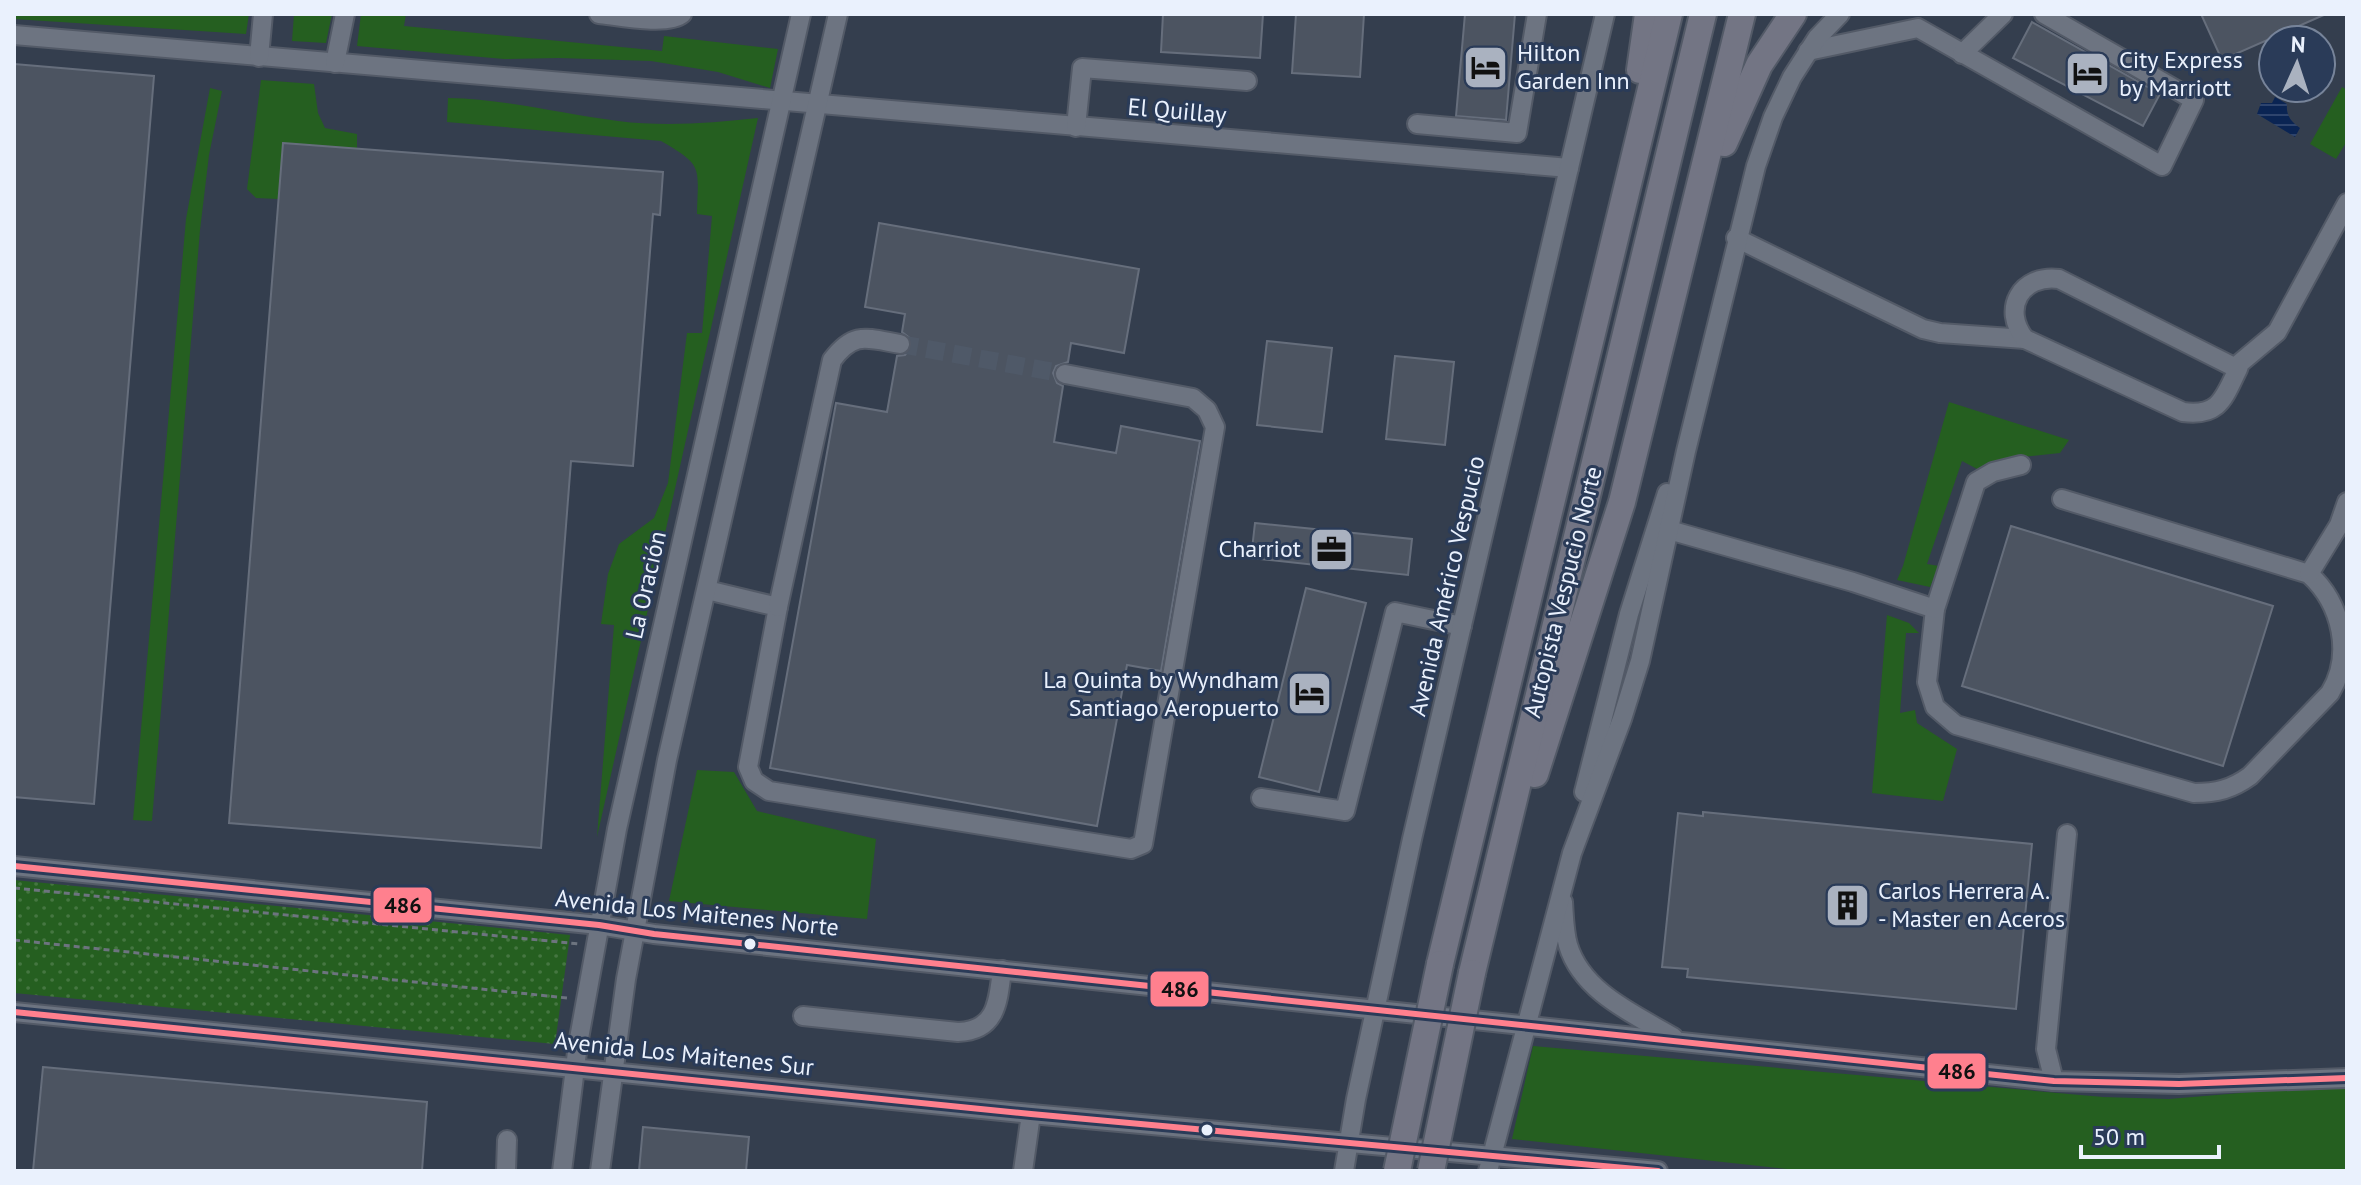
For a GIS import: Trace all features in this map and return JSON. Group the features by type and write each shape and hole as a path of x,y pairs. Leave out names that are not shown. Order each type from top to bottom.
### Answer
{"highway":[{"path":"1622,209 1648,14"},
{"name":"Autopista Vespucio Norte","path":"1397,1171 1440,964 1669,14"},
{"name":"Autopista Vespucio Norte","path":"1431,1171 1498,862 1703,14"},
{"path":"1498,862 1538,764 1614,531 1742,14"},
{"path":"1696,208 1759,65 1793,14"}],"street":[{"path":"259,57 263,14"},
{"path":"335,63 345,14"},
{"path":"599,14 665,20 682,14"},
{"name":"La Oración","path":"562,1171 574,1067 599,925 653,661 801,14"},
{"path":"600,1171 634,932 667,760 838,14"},
{"path":"1417,124 1517,133 1537,14"},
{"name":"Avenida Américo Vespucio","path":"1344,1171 1374,1009 1605,14"},
{"path":"1572,853 1632,690 1736,238 1773,117 1808,51 1840,14"},
{"path":"1962,54 2003,14"},
{"path":"1808,51 1917,21 1962,54 2162,166 2194,100 2044,14"},
{"name":"El Quillay","path":"14,35 1569,168"},
{"path":"1076,127 1082,68 1247,81"},
{"path":"1736,238 1923,329 2025,339 2183,412 2199,413 2220,405 2246,357 2277,332 2347,203"},
{"path":"2025,339 2015,323 2018,297 2031,283 2049,278 2059,279 2238,369"},
{"path":"900,344 874,339 854,340 844,344 832,360 778,607 748,767 754,781 769,791 1131,849 1143,844 1215,427 1207,410 1193,398 1065,374"},
{"path":"1490,1163 1572,853 1596,739 1629,614 1663,505 1686,451"},
{"path":"2021,465 1993,472 1976,482 1935,609 1927,682 1935,707 1956,725 2194,793 2225,790 2250,776 2330,693 2339,679 2343,664 2342,644 2328,596 2309,574 2062,499"},
{"path":"2309,574 2339,525 2347,502"},
{"path":"1669,530 1853,582 1935,609"},
{"path":"707,590 778,607"},
{"path":"1261,798 1345,811 1395,612 1462,626"},
{"path":"2054,1081 2046,1049 2067,834"},
{"name":"Avenida Los Maitenes Norte","path":"14,866 599,925 634,932 2054,1081 2192,1084 2347,1078"},
{"path":"1562,890 1568,945 1582,971 1616,1004 1678,1041"},
{"path":"803,1016 966,1032 981,1027 993,1013 1002,970"},
{"name":"Avenida Los Maitenes Sur","path":"14,1012 1348,1144 1490,1163 1658,1171"},
{"path":"1023,1171 1031,1114"},
{"path":"506,1171 507,1140"}],"path":[{"path":"14,888 596,945"},
{"path":"14,940 586,999"}],"green space":[{"path":"14,14 249,14 246,34 14,19"},
{"path":"294,14 332,14 326,43 292,41"},
{"path":"361,14 406,14 404,26 662,51 664,36 778,49 770,88 718,72 651,61 504,59 357,46"},
{"path":"261,80 314,84 318,113 325,128 357,134 357,148 283,143 278,199 256,198 247,189"},
{"path":"2342,87 2347,90 2347,141 2336,159 2310,144 2332,104 2337,104"},
{"path":"210,88 222,91 209,155 200,230 152,821 133,820 186,219"},
{"path":"448,98 491,101 636,123 688,124 758,118 597,837 614,625 601,624 608,574 619,544 654,518 668,483 687,333 702,333 712,216 697,214 697,176 692,162 661,141 447,122"},
{"path":"1949,402 2069,440 2060,453 2002,459 1979,470 1962,461 1927,564 1939,566 1930,587 1897,580"},
{"path":"1887,615 1909,623 1919,633 1906,633 1900,713 1915,710 1917,723 1957,749 1943,801 1872,793"},
{"path":"697,770 734,772 757,811 876,839 867,919 669,901"},
{"path":"14,880 570,935 555,1044 14,993"},
{"path":"1533,1046 2103,1097 2169,1099 2347,1084 2347,1171 1806,1171 1512,1139"}],"water":[{"path":"2261,104 2287,104 2290,118 2300,128 2295,137 2257,114"}],"building":[{"path":"1163,14 1263,14 1260,58 1161,52"},
{"path":"1296,14 1364,14 1360,77 1292,73"},
{"name":"Hilton Garden Inn","path":"1465,14 1515,14 1506,120 1456,116"},
{"path":"2201,14 2326,14 2303,24 2257,24 2257,45 2222,60"},
{"name":"City Express by Marriott","path":"2032,22 2160,94 2143,126 2013,58"},
{"path":"14,64 154,76 94,804 14,797"},
{"path":"283,143 663,172 660,215 653,214 633,466 571,461 541,848 229,823"},
{"path":"879,223 1139,269 1124,353 1071,343 1068,362 1056,366 1053,373 1057,383 1063,386 1054,442 1116,453 1121,426 1200,441 1161,671 1127,665 1097,826 770,768 836,403 887,412 897,356 905,355 912,347 911,339 902,332 905,314 865,307"},
{"path":"1267,341 1332,348 1322,432 1257,425"},
{"path":"1395,356 1454,362 1445,445 1386,439"},
{"name":"Charriot","path":"1255,523 1412,539 1408,575 1251,558"},
{"path":"2011,526 2273,606 2223,766 1962,686"},
{"path":"1306,588 1366,603 1319,792 1259,777"},
{"name":"Carlos Herrera A. - Master en Aceros","path":"1703,812 2032,844 2016,1009 1687,977 1688,969 1662,967 1678,813 1703,816"},
{"path":"43,1067 427,1102 422,1171 33,1171"},
{"path":"643,1127 749,1137 746,1171 639,1171"}],"tunnel":[{"path":"900,344 1065,374"}],"transit line":[{"name":"486","path":"14,866 599,925 654,934 2054,1081 2179,1084 2347,1078"},
{"name":"486","path":"14,1012 1031,1114 1658,1171"}],"place":[{"name":"Hilton Garden Inn","path":"1486,67"},
{"name":"City Express by Marriott","path":"2088,74"},
{"name":"Charriot","path":"1332,549"},
{"name":"La Quinta by Wyndham Santiago Aeropuerto","path":"1310,694"},
{"name":"Carlos Herrera A. - Master en Aceros","path":"1847,905"}]}
